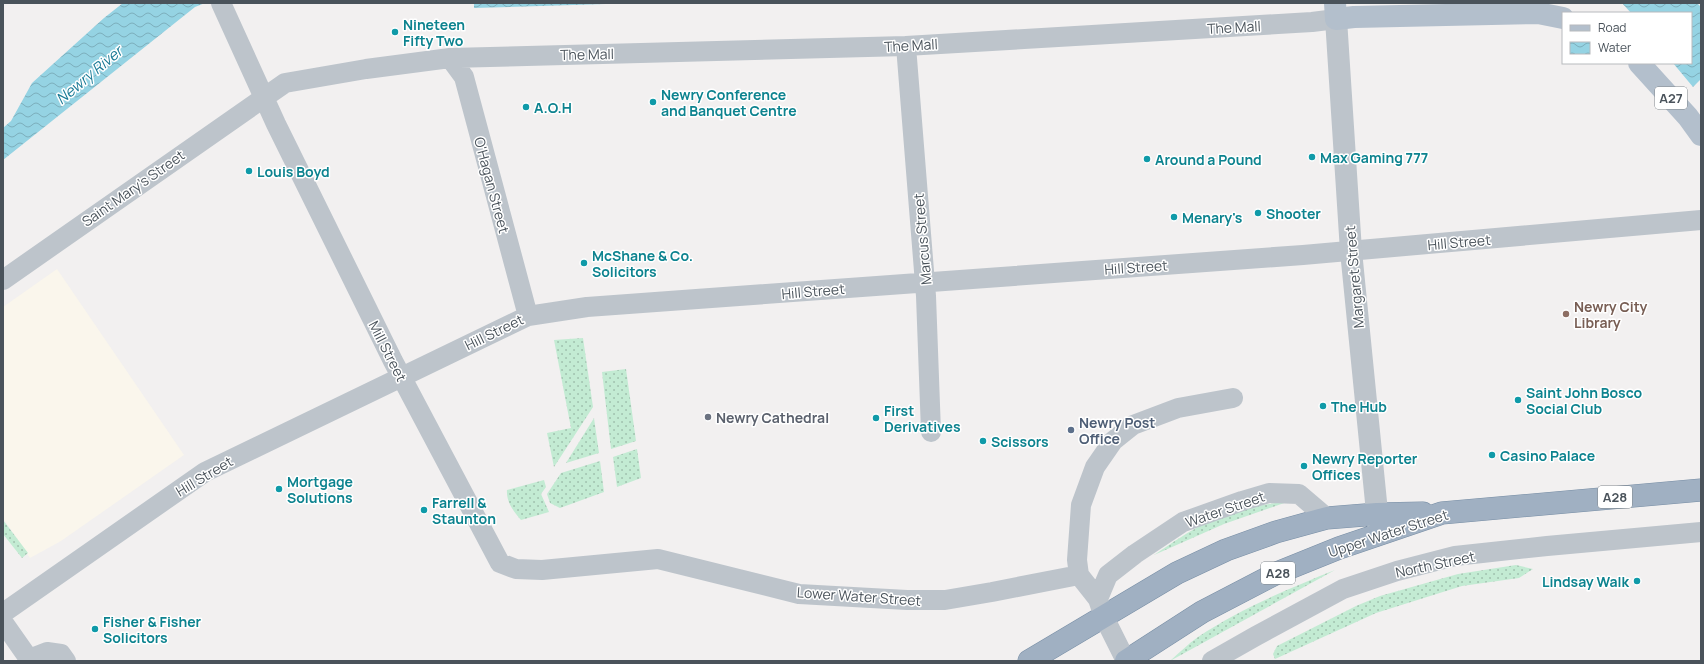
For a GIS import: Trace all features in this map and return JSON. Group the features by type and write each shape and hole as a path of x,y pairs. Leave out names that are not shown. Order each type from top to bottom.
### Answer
{"highway":[{"name":"Upper Water Street","path":"1126,661 1202,612 1277,573 1339,548 1378,524 1442,513 1701,490"},
{"name":"A28","path":"1029,661 1101,608 1226,550 1276,532 1328,518 1378,524"}],"main road":[{"name":"The Mall","path":"1335,11 1354,17 1538,13 1562,18"},
{"name":"A27","path":"1639,64 1688,117 1701,135"}],"street":[{"name":"Mill Street","path":"224,10 263,97 400,377 500,564 516,569 542,570"},
{"name":"The Mall","path":"263,97 285,83 366,69 450,58 906,46 1312,22 1335,11"},
{"name":"Margaret Street","path":"1335,11 1351,251 1378,524"},
{"name":"Marcus Street","path":"906,46 925,282 931,432"},
{"name":"O'Hagan Street","path":"450,58 464,78 528,316"},
{"name":"Saint Mary's Street","path":"3,280 263,97"},
{"name":"Hill Street","path":"3,613 206,472 528,316 587,307 1351,251 1701,220"},
{"path":"1126,661 1101,608 1079,575 1077,560 1081,505 1095,467 1113,441 1133,425 1178,408 1233,398"},
{"name":"Water Street","path":"1101,608 1108,575 1135,554 1183,522 1242,501 1270,493 1299,494 1328,518"},
{"name":"North Street","path":"1212,661 1344,589 1397,571 1455,556 1701,532"},
{"name":"Lower Water Street","path":"542,570 658,560 799,594 906,600 944,600 1079,575"},
{"path":"3,622 28,660 47,652 61,654 66,661"}],"shaded area":[{"path":"57,269 184,455 61,541 30,558 3,518 3,307"}],"green space":[{"path":"583,338 593,407 554,467 547,433 571,428 554,340"},
{"path":"626,369 636,441 611,449 602,372"},
{"path":"594,418 599,453 566,463"},
{"path":"637,449 641,478 617,487 613,457"},
{"path":"600,461 604,492 560,508 550,503 547,494 561,473"},
{"path":"544,480 546,487 541,494 549,512 521,520 509,503 507,490"},
{"path":"1287,502 1224,524 1154,555 1210,521 1248,508"},
{"path":"3,520 28,553 22,558 3,534"},
{"path":"1516,565 1533,569 1519,578 1462,586 1376,613 1275,659 1273,654 1277,646 1356,606 1380,596 1458,574"},
{"path":"1335,570 1170,661 1198,637 1231,617 1282,592"}],"water":[{"name":"Newry River","path":"123,3 205,3 195,7 3,160 3,128 11,121 32,83 104,18"},
{"path":"474,3 638,3 474,8"},
{"path":"1622,3 1697,3 1701,7 1701,79 1693,87 1674,64 1692,64 1692,12 1630,12"}],"place":[{"name":"Nineteen Fifty Two","path":"395,32"},
{"name":"Newry Conference and Banquet Centre","path":"653,102"},
{"name":"A.O.H","path":"526,107"},
{"name":"Max Gaming 777","path":"1312,157"},
{"name":"Around a Pound","path":"1147,159"},
{"name":"Louis Boyd","path":"249,171"},
{"name":"Shooter","path":"1258,213"},
{"name":"Menary's","path":"1174,217"},
{"name":"McShane & Co. Solicitors","path":"584,263"},
{"name":"Newry City Library","path":"1566,314"},
{"name":"Saint John Bosco Social Club","path":"1518,400"},
{"name":"The Hub","path":"1323,406"},
{"name":"Newry Cathedral","path":"708,417"},
{"name":"First Derivatives","path":"876,418"},
{"name":"Newry Post Office","path":"1071,430"},
{"name":"Scissors","path":"983,441"},
{"name":"Casino Palace","path":"1492,455"},
{"name":"Newry Reporter Offices","path":"1304,466"},
{"name":"Mortgage Solutions","path":"279,489"},
{"name":"Farrell & Staunton","path":"424,510"},
{"name":"Lindsay Walk","path":"1637,581"},
{"name":"Fisher & Fisher Solicitors","path":"95,629"}]}
